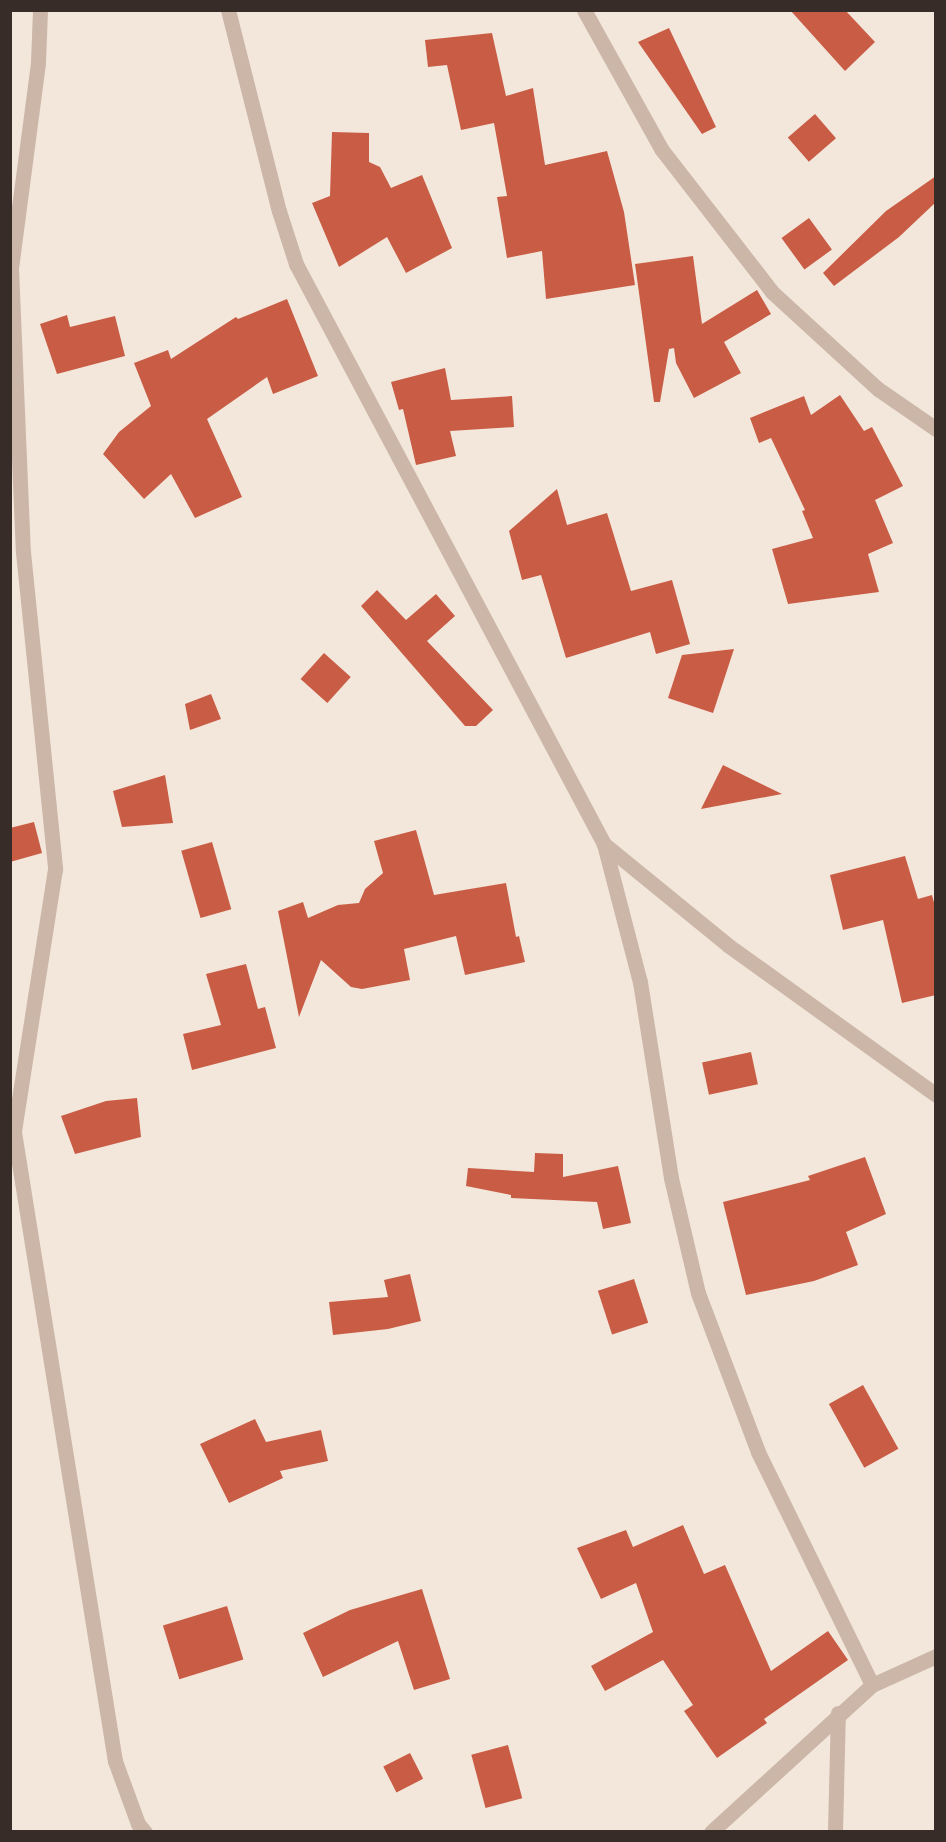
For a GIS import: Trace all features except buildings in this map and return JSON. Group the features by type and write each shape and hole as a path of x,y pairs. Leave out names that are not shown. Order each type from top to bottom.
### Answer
{"street":[{"path":"40,10 38,63 11,268 23,552 55,869 12,1129 115,1761 138,1824 146,1832"},
{"path":"228,10 279,211 296,264 604,844 640,982 671,1178 698,1293 758,1452 872,1685"},
{"path":"584,10 662,150 772,292 878,388 936,429"},
{"path":"604,844 729,946 936,1095"},
{"path":"711,1832 838,1713 872,1685 936,1656"},
{"path":"836,1832 838,1713"}]}
